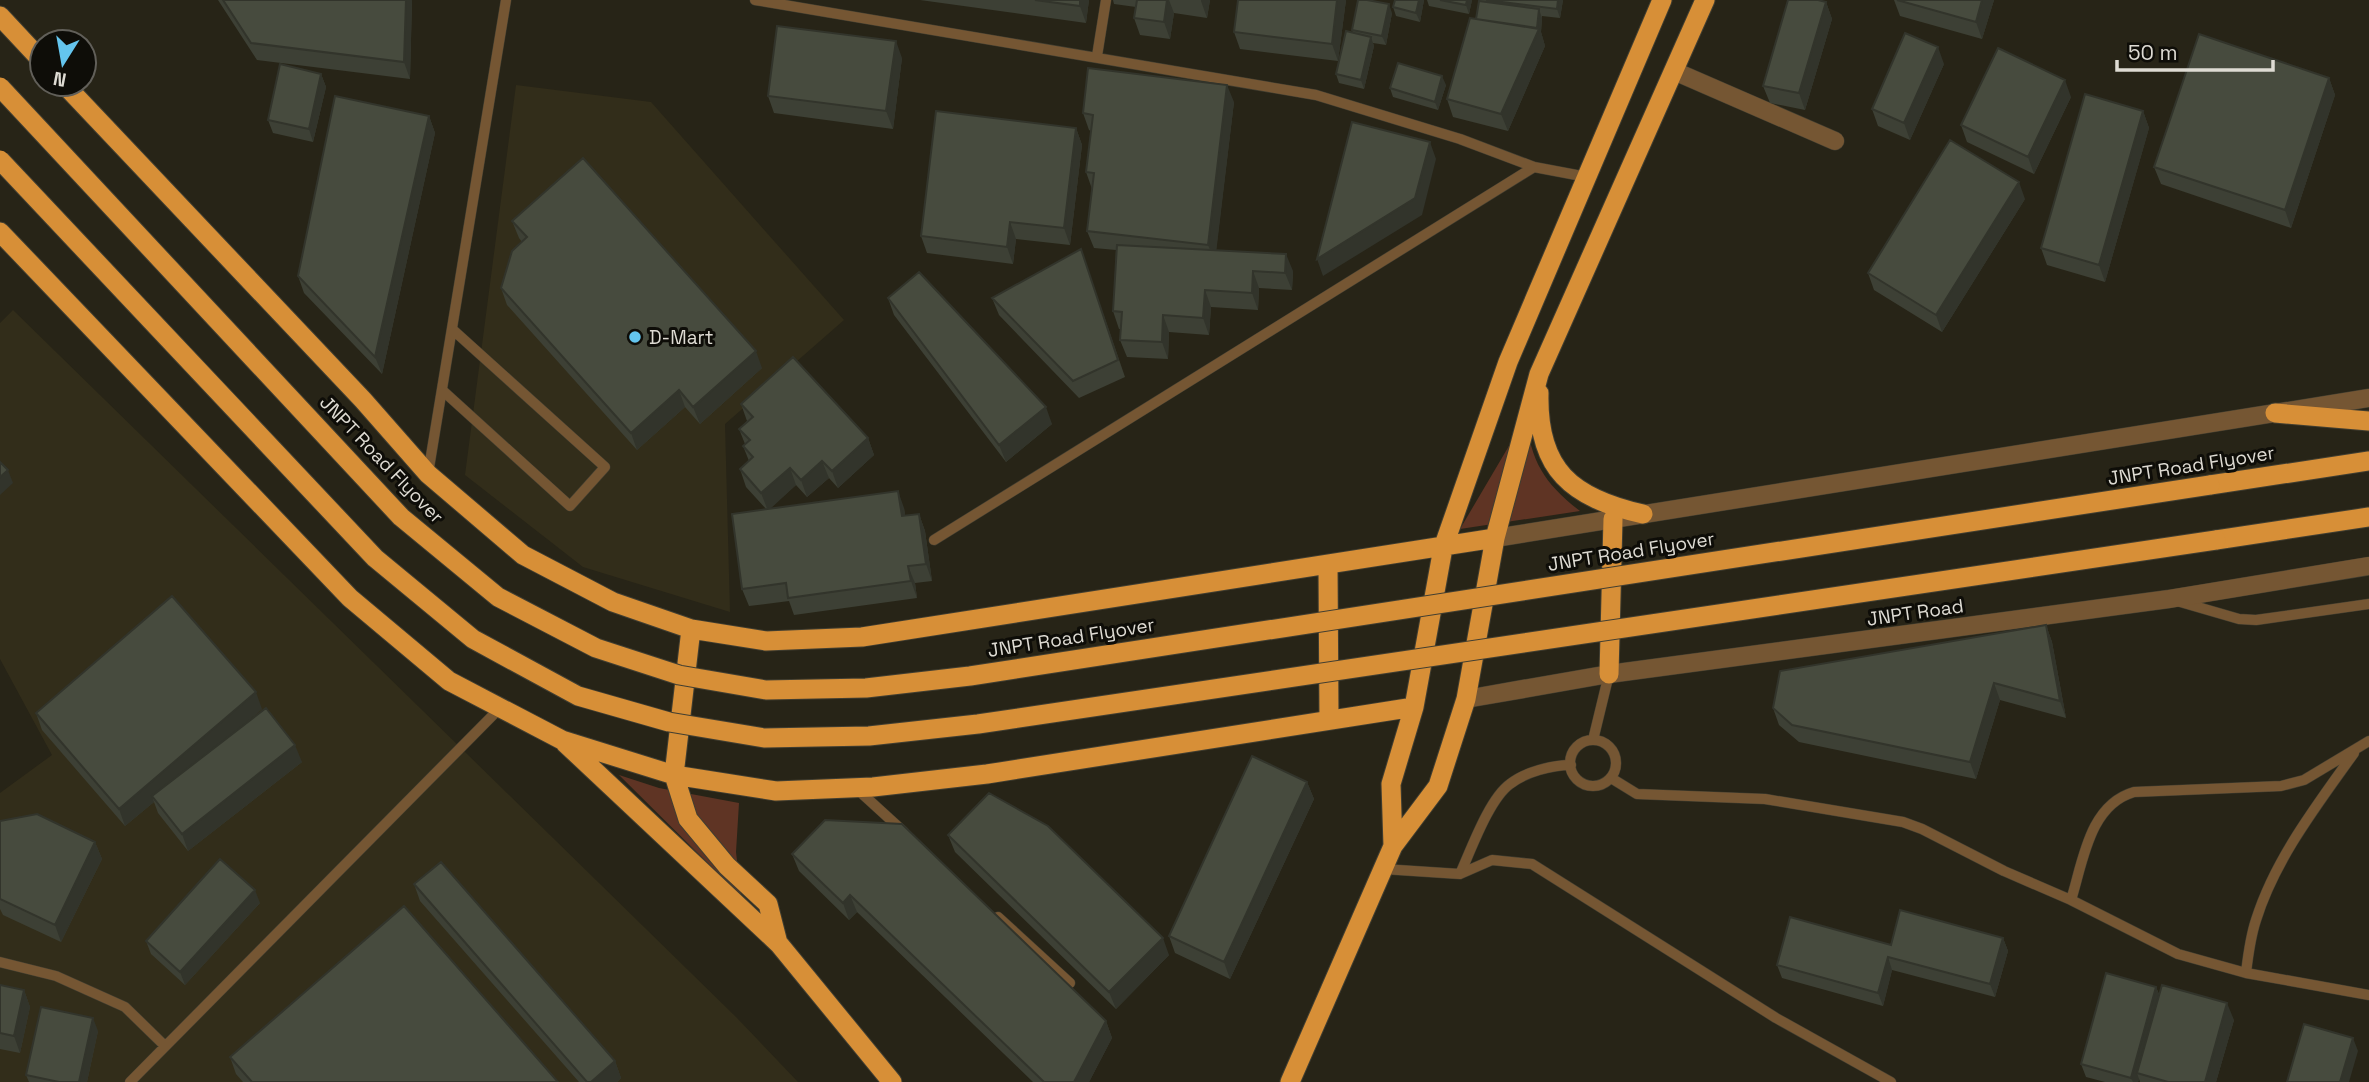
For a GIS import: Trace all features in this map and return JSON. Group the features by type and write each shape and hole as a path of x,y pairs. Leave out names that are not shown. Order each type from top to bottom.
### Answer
{"highway":[{"path":"1393,846 1391,784 1414,707 1443,548 1508,362 1662,0"},
{"path":"1290,1082 1393,846 1438,786 1466,699 1495,538 1539,374 1705,0"},
{"path":"0,16 28,46"},
{"name":"JNPT Road Flyover","path":"0,86 401,517 498,597 596,648 691,677 766,691 866,688 970,676 2369,461"},
{"path":"77,98 363,400 428,474 523,555 612,602 691,629 766,642 862,637 1495,538"},
{"path":"0,160 375,558 473,639 578,695 668,722 764,738 869,736 978,724 2369,517"},
{"path":"0,232 350,598 449,681 562,740 674,775 776,791 855,788 987,774 1414,707"},
{"path":"1539,374 1539,404 1544,438 1559,472 1593,500 1643,514"},
{"path":"2275,413 2369,421"},
{"path":"1609,674 1612,519"},
{"path":"1328,565 1329,720"},
{"path":"691,629 674,775 688,819 727,866 768,904 779,944"},
{"path":"562,740 779,944 892,1082"}],"street":[{"path":"1674,71 1835,141"},
{"path":"1495,538 2369,398"},
{"name":"JNPT Road","path":"1466,699 1609,674 2169,599 2369,566"}],"lane":[{"path":"428,474 506,0"},
{"path":"755,0 1316,95 1460,139 1534,167 1587,177"},
{"path":"1097,56 1106,0"},
{"path":"934,540 1534,167"},
{"path":"442,390 570,506 605,467 452,329"},
{"path":"2169,599 2239,619 2256,620 2369,604"},
{"path":"1593,740 1609,674"},
{"path":"130,1082 500,708"},
{"path":"1593,740 1612,750 1616,764 1611,778 1605,783 1590,785 1577,779 1571,765 1574,751 1586,741 1593,740"},
{"path":"2071,900 2101,814 2123,795 2134,792 2281,786 2304,780 2369,741"},
{"path":"2246,974 2256,921 2269,885 2310,816 2356,749"},
{"path":"1460,874 1487,814 1509,784 1552,765 1571,765"},
{"path":"1611,778 1637,794 1766,799 1903,822 2071,900 2178,954 2246,974 2369,995"},
{"path":"855,788 916,843"},
{"path":"1383,869 1460,874 1492,860 1532,864 1776,1018 1891,1082"},
{"path":"988,908 1070,983"},
{"path":"0,962 56,976 125,1007 165,1046"}],"shaded area":[{"path":"516,85 651,102 844,320 725,424 730,612 583,567 465,475"},
{"path":"13,310 736,1017 798,1082 0,1082 0,793 52,755 0,659 0,323"},
{"path":"1526,417 1531,447 1541,470 1557,491 1580,511 1460,529"},
{"path":"619,775 659,788 739,803 736,852 741,896"}],"building":[{"path":"223,0 406,0 404,62 251,43"},
{"path":"1035,0 1080,0 1080,6"},
{"path":"1137,0 1167,0 1164,22 1134,18"},
{"path":"1238,0 1337,0 1332,44 1234,32"},
{"path":"1358,0 1389,4 1382,36 1352,30"},
{"path":"1395,0 1419,0 1416,13 1393,7"},
{"path":"1440,0 1467,0 1466,5"},
{"path":"1486,0 1558,0 1557,9"},
{"path":"1788,0 1826,2 1799,93 1763,86"},
{"path":"1897,0 1982,0 1976,22"},
{"path":"1479,1 1539,9 1537,28 1476,19"},
{"path":"1470,18 1539,29 1501,114 1447,99"},
{"path":"777,26 896,41 886,111 768,96"},
{"path":"1346,31 1371,37 1361,80 1336,74"},
{"path":"1905,33 1938,47 1904,123 1872,109"},
{"path":"2199,34 2329,78 2285,210 2154,167"},
{"path":"1998,48 2065,80 2028,157 1961,125"},
{"path":"1398,63 1442,76 1435,102 1390,88"},
{"path":"280,64 321,74 309,129 268,120"},
{"path":"1088,68 1227,85 1208,245 1087,231 1094,173 1086,172 1093,115 1083,113"},
{"path":"2085,94 2143,111 2099,265 2041,248"},
{"path":"335,96 429,116 375,357 298,276"},
{"path":"936,111 1076,128 1064,228 1010,222 1007,247 921,236"},
{"path":"1352,122 1430,142 1415,198 1317,259"},
{"path":"1950,140 2019,182 1936,315 1868,273"},
{"name":"D-Mart","path":"583,158 756,351 693,407 679,390 631,433 501,288 512,251 527,237 512,221"},
{"path":"1117,245 1286,254 1285,273 1253,271 1252,293 1205,290 1203,318 1163,315 1162,342 1120,340 1122,312 1113,311"},
{"path":"1081,249 1118,360 1073,381 992,298"},
{"path":"919,272 1046,407 999,445 888,298"},
{"path":"793,357 868,438 832,471 822,461 801,480 790,468 761,493 740,469 753,457 743,446 750,440 739,429 753,417 741,404"},
{"path":"0,462 8,470 0,477"},
{"path":"898,491 902,516 919,514 926,564 908,566 911,581 788,598 786,583 742,589 732,514"},
{"path":"172,596 256,692 119,809 36,713"},
{"path":"2046,625 2060,701 1994,683 1970,762 1792,725 1773,708 1780,671"},
{"path":"266,708 295,745 182,834 152,796"},
{"path":"1252,756 1307,782 1224,962 1169,936"},
{"path":"989,793 1048,826 1163,938 1109,992 948,835"},
{"path":"37,814 95,842 55,925 0,899 0,821"},
{"path":"825,820 902,824 1106,1021 1074,1082 1044,1082 850,895 843,903 792,854"},
{"path":"220,859 255,890 180,972 146,941"},
{"path":"441,862 615,1061 591,1082 587,1082 414,884"},
{"path":"404,906 558,1082 252,1082 230,1057"},
{"path":"1900,910 2003,938 1990,984 1888,957 1878,993 1777,965 1790,917 1891,945"},
{"path":"2106,973 2156,987 2131,1078 2081,1064"},
{"path":"0,985 24,990 14,1036 0,1033"},
{"path":"2162,985 2227,1003 2205,1082 2168,1082 2137,1073"},
{"path":"41,1007 93,1018 79,1082 59,1082 26,1075"},
{"path":"2304,1024 2353,1038 2340,1082 2287,1082"}],"place":[{"name":"D-Mart","path":"635,337"}]}
